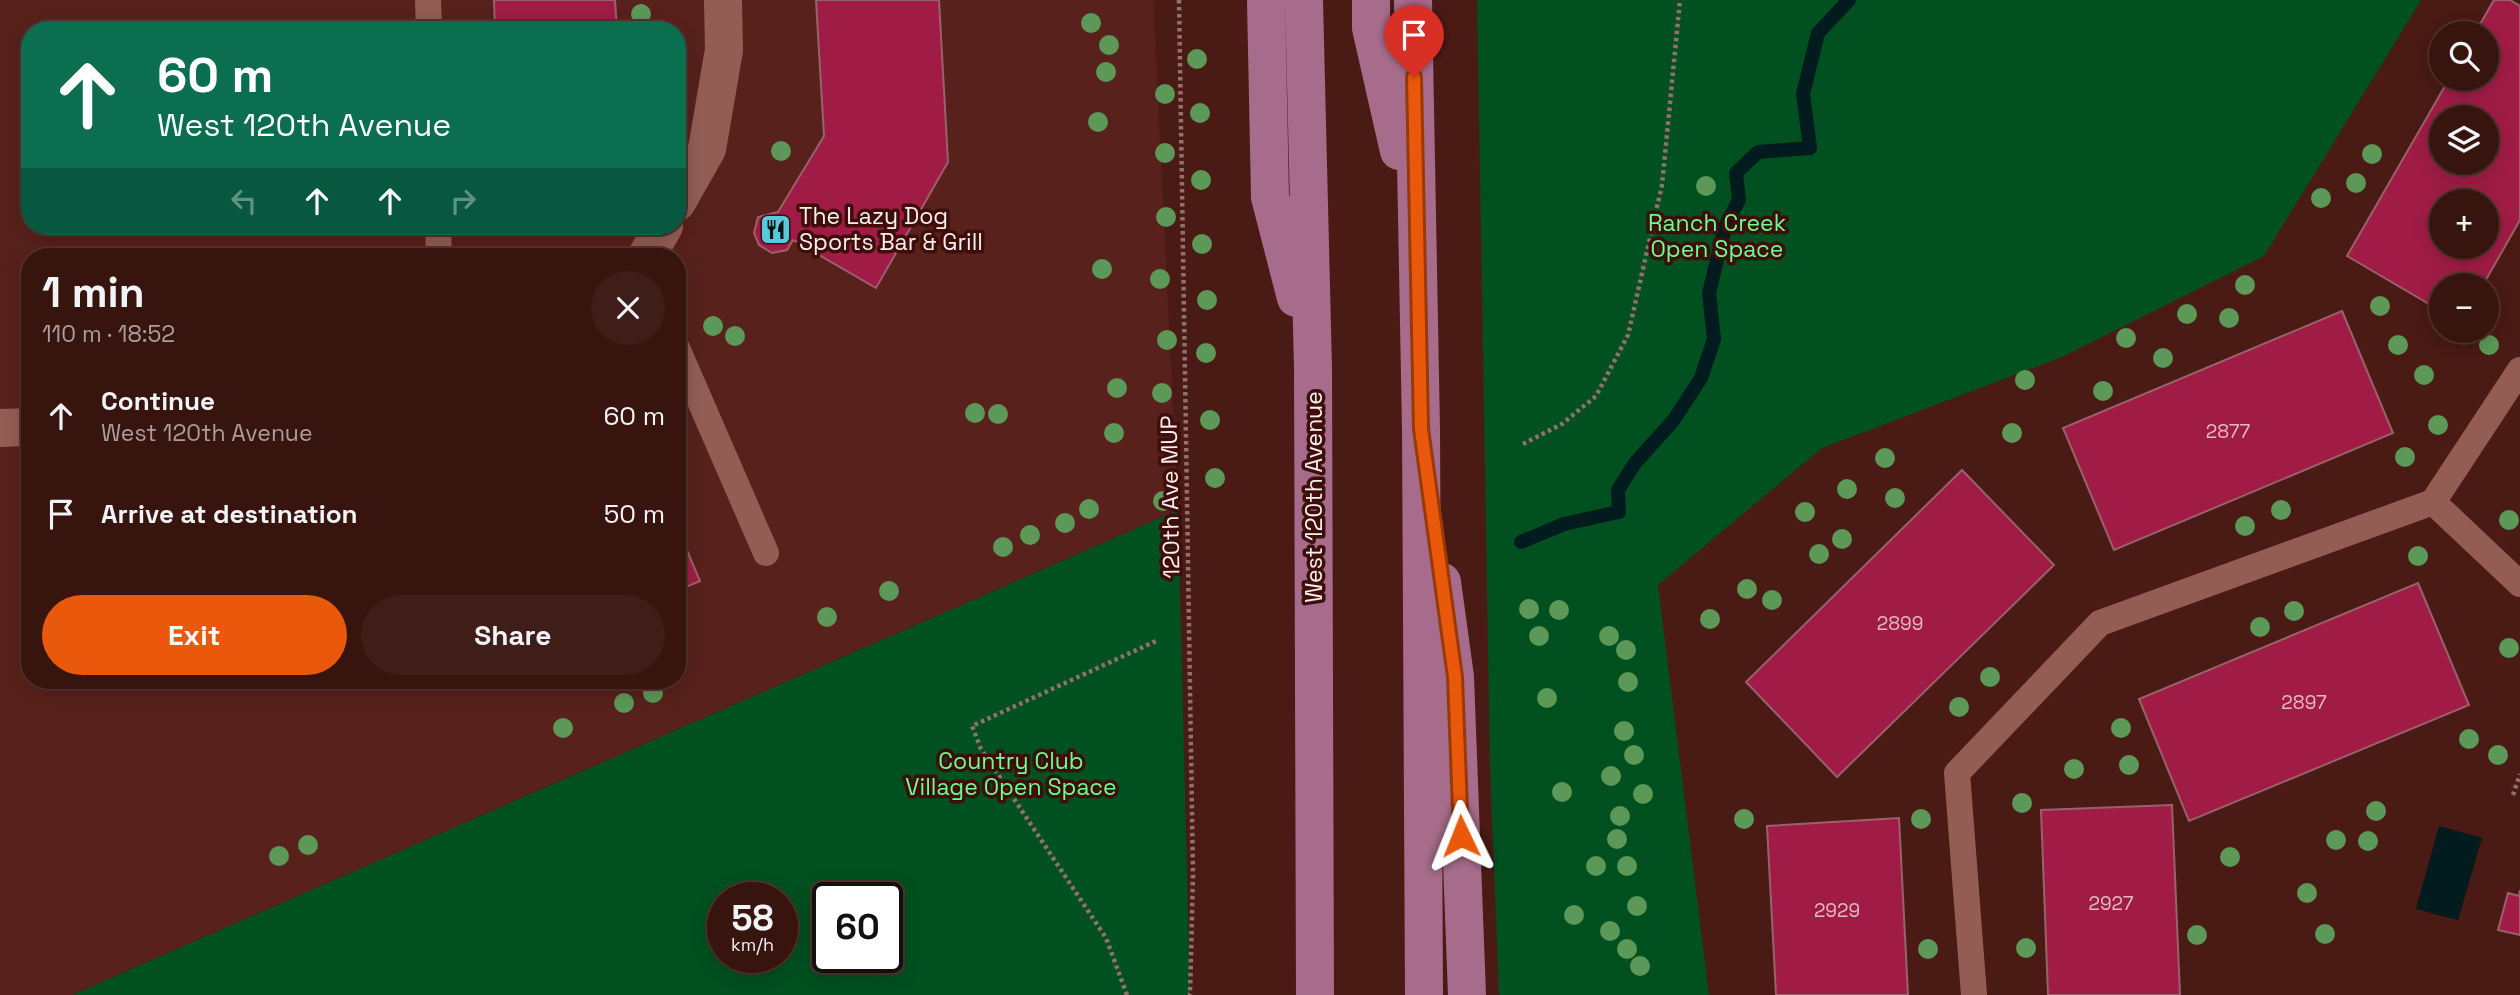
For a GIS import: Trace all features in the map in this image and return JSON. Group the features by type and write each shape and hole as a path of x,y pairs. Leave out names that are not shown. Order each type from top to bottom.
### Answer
{"main road":[{"path":"1266,0 1270,197 1313,368"},
{"name":"West 120th Avenue","path":"1304,0 1313,368 1315,995"},
{"path":"1371,0 1371,28 1417,232"},
{"path":"1413,0 1421,429 1424,995"},
{"path":"1421,429 1455,677 1467,995"}],"street":[{"path":"686,186 707,149 724,50 723,0"},
{"path":"0,428 21,427"}],"lane":[{"path":"428,0 429,21"},
{"path":"686,369 766,554"},
{"path":"1974,995 1957,773 2100,623 2433,502 2520,370"},
{"path":"2433,502 2520,584"}],"path":[{"name":"120th Ave MUP","path":"1179,0 1193,875 1189,995"},
{"path":"1523,444 1562,425 1596,396 1628,335 1662,185 1680,0"},
{"path":"1127,995 1106,938 981,749 972,726 1156,641"},
{"path":"2513,795 2520,774"}],"shaded area":[{"path":"0,0 1153,0 1178,510 72,995 0,995"}],"green space":[{"name":"Ranch Creek Open Space","path":"1477,0 2421,0 2264,256 2062,357 1822,448 1658,585 1709,995 1499,995 1490,768"},
{"name":"Country Club Village Open Space","path":"1178,510 1190,995 72,995"}],"water":[{"path":"2439,826 2482,838 2458,920 2416,909"}],"building":[{"path":"494,0 615,0 616,21 495,21"},
{"path":"816,0 939,0 948,162 876,288 793,240 787,250 772,253 759,245 754,233 758,217 778,212 824,136"},
{"path":"2494,0 2510,0 2520,6 2520,220 2499,257 2499,189 2429,189 2429,259 2498,259 2490,273 2429,273 2429,304 2347,256 2429,114 2429,175 2499,175 2499,105 2434,105 2442,91 2499,91 2499,21 2482,21"},
{"path":"2342,311 2393,433 2114,550 2063,428"},
{"path":"1962,470 2054,565 1837,777 1746,682"},
{"path":"686,548 700,581 686,587"},
{"path":"2418,583 2469,705 2189,821 2139,699"},
{"path":"2172,805 2180,995 2048,995 2041,810"},
{"path":"1899,818 1908,995 1776,995 1767,826"},
{"path":"2520,890 2520,935 2498,930 2508,893 2519,896"}],"waterway":[{"path":"1521,542 1564,524 1619,512 1618,490 1635,463 1673,421 1701,378 1714,339 1709,293 1725,227 1739,200 1736,173 1758,152 1810,148 1803,94 1818,33 1849,0"}],"place":[{"name":"The Lazy Dog Sports Bar & Grill","path":"776,229"}],"route":[{"path":"1414,77 1421,429 1455,677 1461,836"}]}
